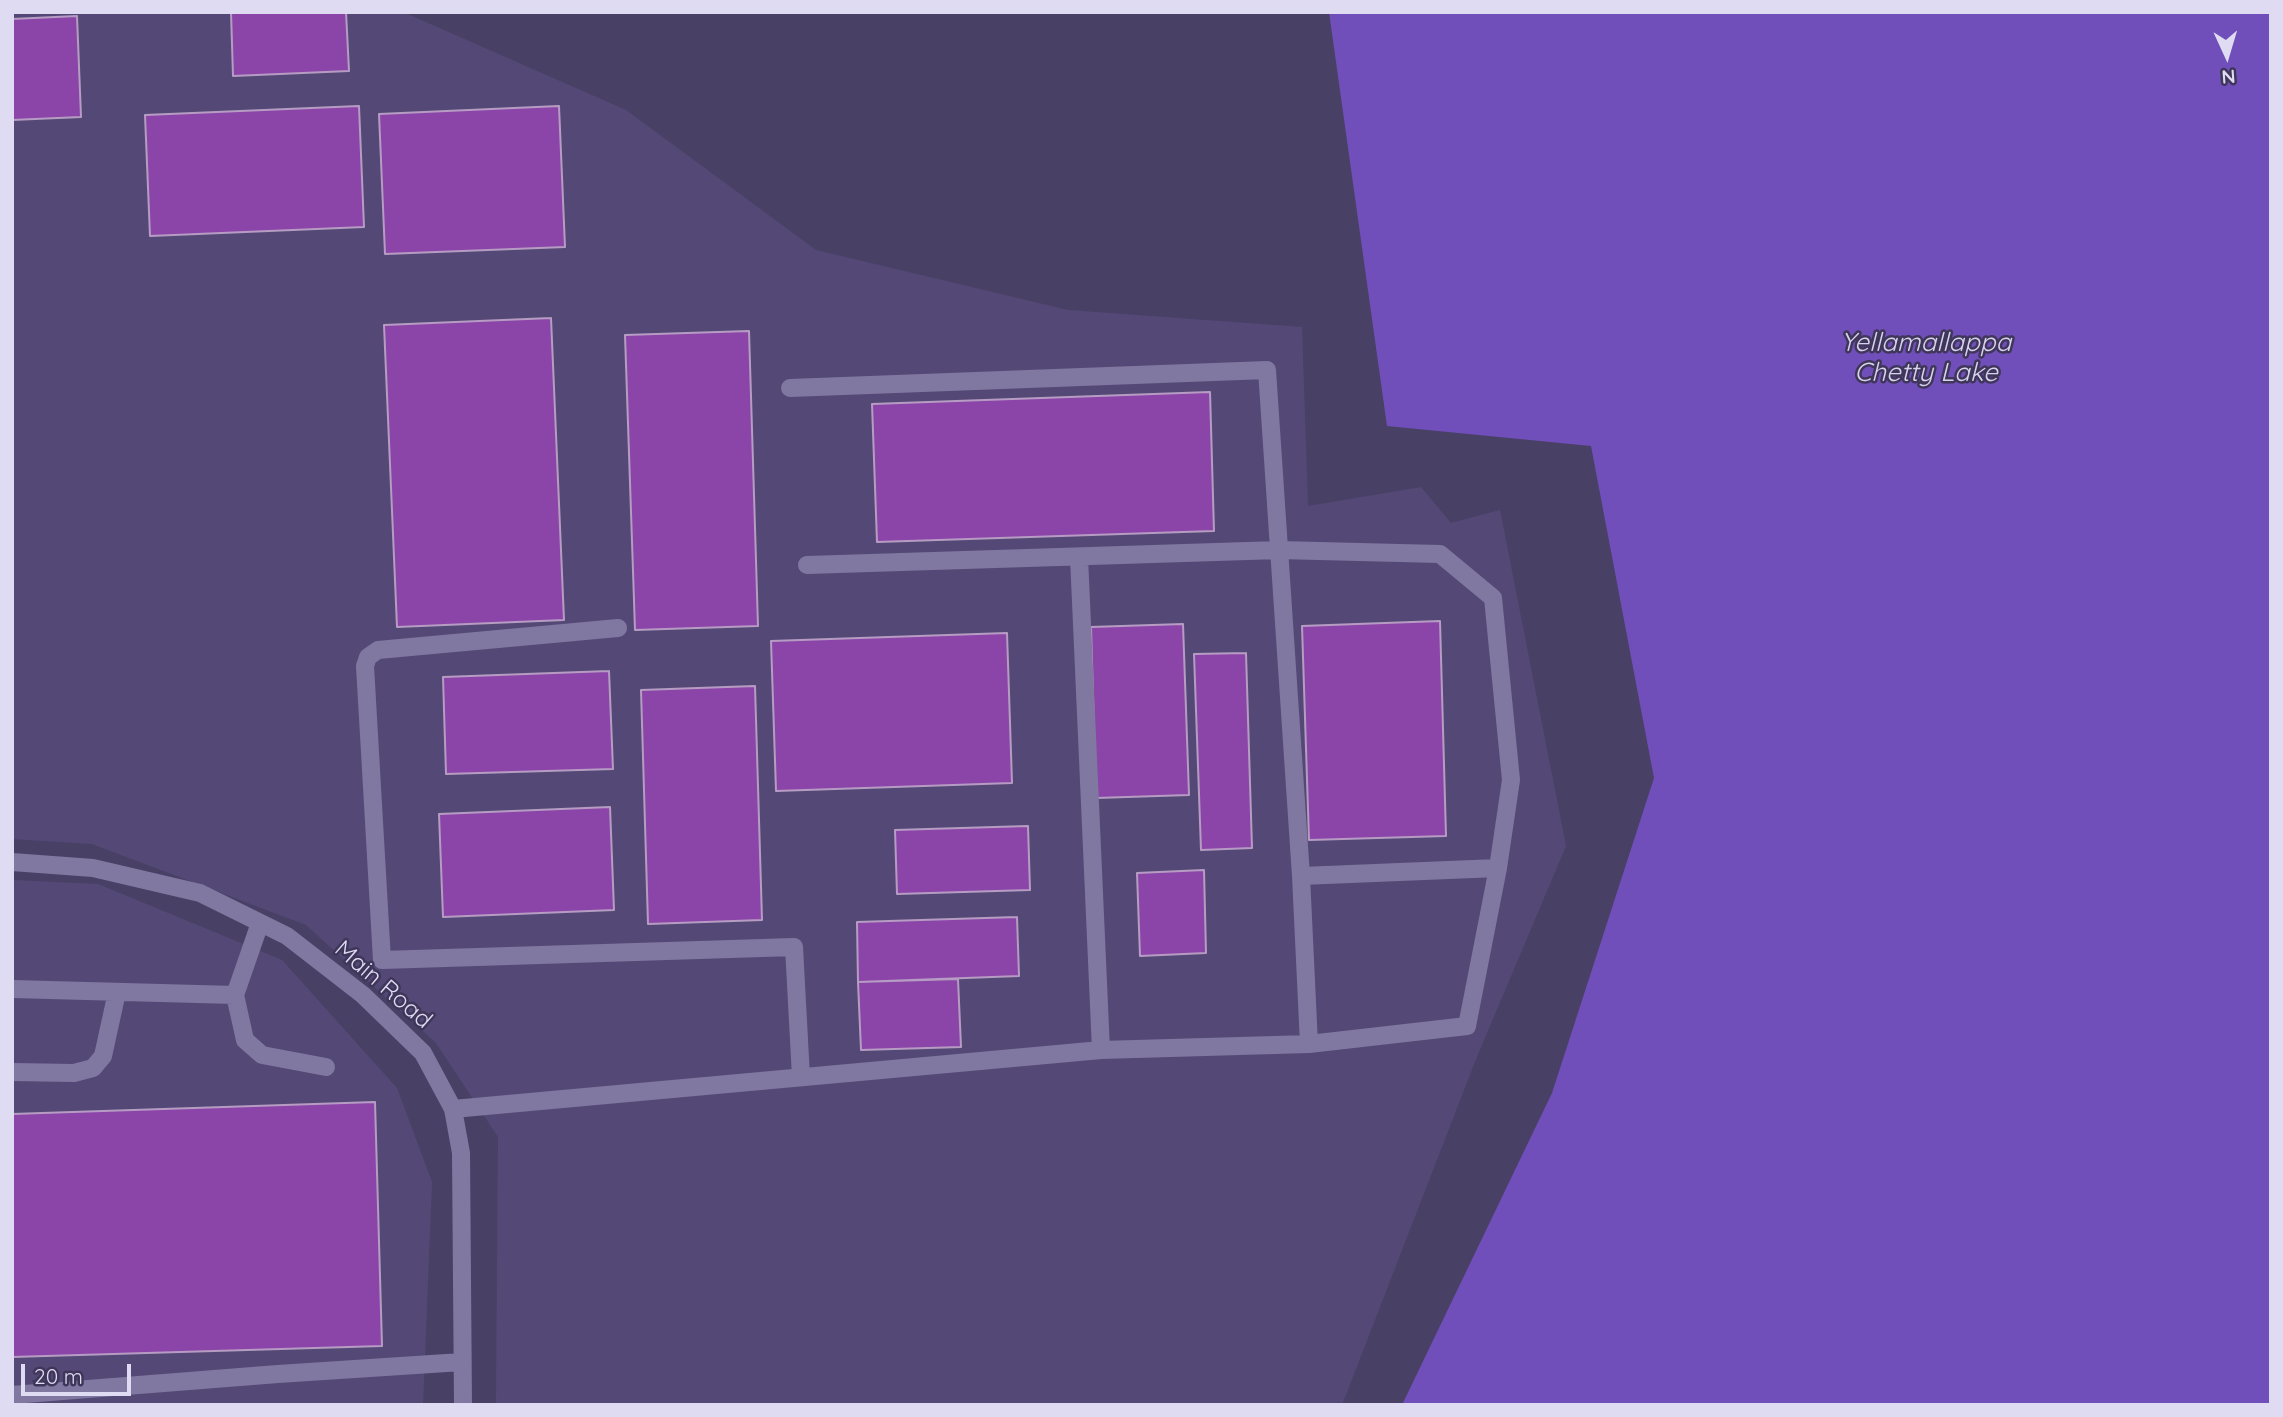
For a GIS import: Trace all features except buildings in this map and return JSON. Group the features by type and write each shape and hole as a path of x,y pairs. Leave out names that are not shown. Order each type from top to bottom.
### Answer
{"street":[{"path":"790,388 1267,370 1301,876 1309,1044"},
{"path":"453,1110 1101,1050 1309,1044 1467,1026 1498,868 1511,780 1493,598 1440,554 1279,550 807,565"},
{"path":"1079,557 1101,1050"},
{"path":"618,628 378,649 368,657 365,666 382,960 794,947 801,1077"},
{"name":"Main Road","path":"12,862 93,868 200,893 287,936 352,987 423,1053 453,1110 461,1153 463,1405"},
{"path":"1301,876 1498,868"},
{"path":"260,923 235,995 245,1040 262,1055 327,1067"},
{"path":"12,989 235,995"},
{"path":"12,1072 74,1073 93,1068 103,1056 117,992"},
{"path":"12,1395 253,1375 462,1362"}],"shaded area":[{"path":"12,12 403,12 626,110 816,250 1068,310 1302,327 1308,506 1421,487 1451,523 1500,510 1566,846 1476,1059 1342,1405 496,1405 498,1137 436,1043 306,925 92,844 12,839"},
{"path":"12,880 98,884 282,960 397,1088 432,1182 423,1405 12,1405"}],"water":[{"name":"Yellamallappa Chetty Lake","path":"1329,12 2271,12 2271,1405 1402,1405 1552,1093 1654,778 1591,446 1387,426"}]}
